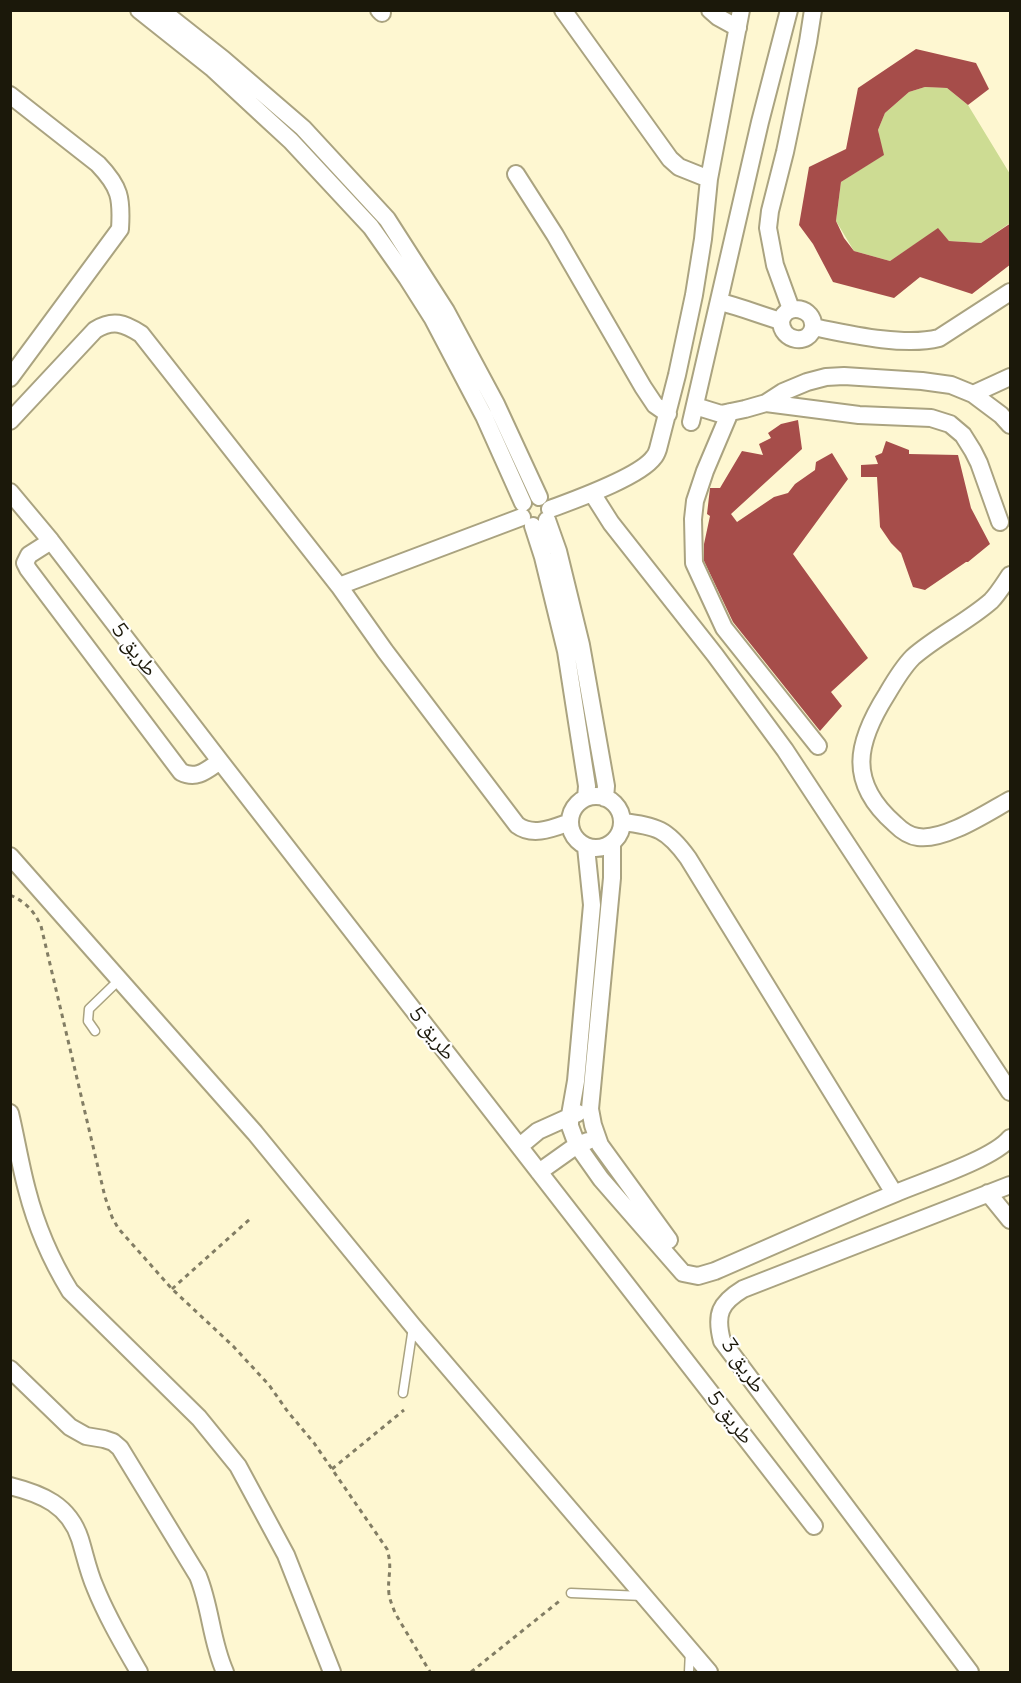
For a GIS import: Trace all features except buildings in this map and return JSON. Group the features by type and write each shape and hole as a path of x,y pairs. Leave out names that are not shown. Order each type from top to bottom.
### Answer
{"street":[{"path":"139,10 303,128 387,219 439,315 496,404 536,512 558,551 581,645 606,786 605,798"},
{"path":"161,10 217,64 371,227 407,278 439,315"},
{"path":"563,10 670,159 679,167 709,178"},
{"path":"710,10 718,18 738,28"},
{"path":"339,586 592,493 643,467 654,458 668,414 694,295 703,239 709,178 741,10"},
{"path":"789,10 760,123 693,414 730,412 766,403 783,392 807,382 844,375 951,385 973,394 1011,425"},
{"path":"720,302 738,306 750,312 786,315 797,309 805,311 812,319 813,327 805,337 795,339 783,332 786,315 768,228 770,211 788,141 813,10"},
{"path":"10,95 98,164 109,175 122,205 120,229 10,378"},
{"path":"291,141 303,128"},
{"path":"516,174 555,235 643,387 655,405 668,414"},
{"path":"813,327 897,340 932,340 939,338 1011,292"},
{"path":"10,421 95,330 105,324 113,323 131,327 141,334 339,586 385,651 517,825 523,829 539,831 570,822"},
{"path":"973,394 1011,377"},
{"path":"766,403 860,415 931,418 950,424 963,435 976,457 1000,522"},
{"path":"730,412 694,501 694,563 724,628 818,746"},
{"name":"طريق 5","path":"10,492 51,541 814,1526"},
{"path":"592,493 611,523 715,655 785,750 1011,1092"},
{"path":"536,512 543,557 566,651 587,786 586,798"},
{"path":"51,541 29,555 25,563 28,569 182,772 189,775 199,774 220,761"},
{"path":"1011,575 993,599 966,620 930,642 910,660 872,719 862,746 861,763 863,779 883,814 903,831 919,837 955,830 1011,800"},
{"path":"596,796 605,798 617,807 622,822 621,830 612,843 600,848 586,847 577,841 572,832 570,822 572,812 578,803 586,798 596,796"},
{"path":"622,822 648,825 658,829 669,835 683,851 894,1193"},
{"path":"612,843 612,878 590,1109 593,1125 600,1145 687,1265 698,1276"},
{"path":"586,847 592,905 570,1126 577,1145 601,1179 684,1273 698,1276 715,1271 987,1154 1011,1138"},
{"path":"10,856 18,875 119,980 255,1133 413,1326 709,1672"},
{"path":"520,1146 538,1131 570,1115 590,1109"},
{"path":"10,1113 29,1197 58,1272 70,1291 193,1411 238,1466 286,1554 332,1672"},
{"path":"539,1172 577,1145 598,1138"},
{"name":"طريق 3","path":"970,1672 722,1341 718,1325 721,1310 730,1297 743,1289 1011,1185"},
{"path":"988,1193 1011,1220"},
{"path":"10,1369 70,1427 86,1436 113,1442 120,1448 198,1576 206,1595 215,1645 225,1672"},
{"path":"10,1486 34,1492 48,1499 71,1521 79,1536 94,1586 109,1620 139,1672"}],"lane":[{"path":"95,1030 88,1021 89,1009 119,980"},
{"path":"404,1393 413,1326"},
{"path":"571,1593 644,1596"},
{"path":"689,1672 690,1651"}],"path":[{"path":"10,896 22,900 30,907 41,926 108,1206 118,1228 172,1289 233,1346 269,1385 314,1443 387,1549 391,1566 389,1593 391,1604 430,1672"},
{"path":"172,1289 250,1219"},
{"path":"332,1469 404,1410"},
{"path":"471,1672 562,1599"}],"green space":[{"path":"925,87 947,88 968,105 1010,174 1010,223 981,243 949,241 938,229 890,261 854,251 836,221 841,182 883,155 878,130 885,113 909,92"}]}
